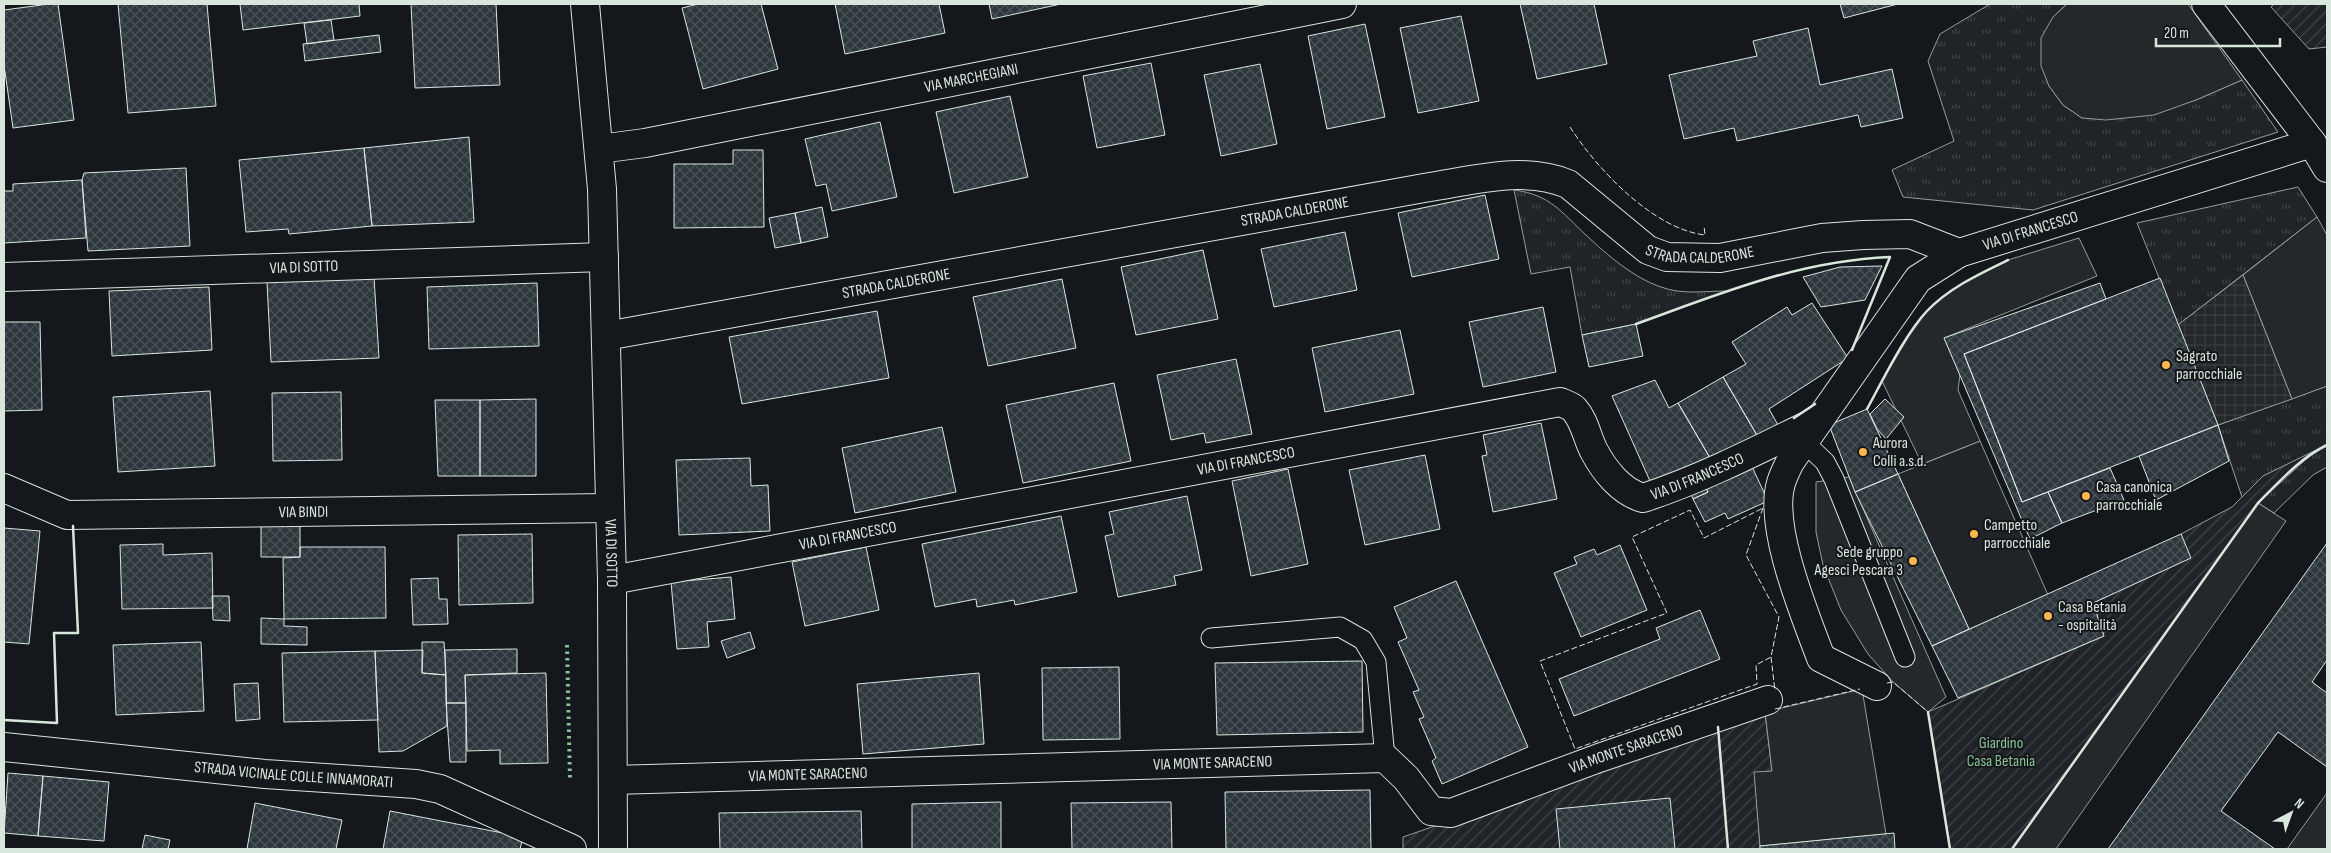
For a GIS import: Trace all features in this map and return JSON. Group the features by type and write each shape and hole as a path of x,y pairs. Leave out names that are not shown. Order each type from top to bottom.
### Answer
{"street":[{"name":"VIA DI SOTTO","path":"585,4 598,149 604,257 612,580 613,849"},
{"name":"VIA MARCHEGIANI","path":"598,149 645,143 1342,4"},
{"path":"2206,4 2312,143 2327,168"},
{"name":"VIA DI FRANCESCO","path":"1878,686 1821,658 1791,575 1785,552 1778,510 1780,483 1790,462 1918,279 1959,253 2312,143"},
{"name":"STRADA CALDERONE","path":"606,336 1513,174 1544,176 1568,184 1648,250 1667,257 1720,258 1822,238 1891,234 1910,234 1959,253"},
{"name":"VIA DI SOTTO","path":"4,277 604,257"},
{"name":"VIA DI FRANCESCO","path":"612,580 1560,402 1573,408 1594,451 1607,471 1622,487 1643,498 1811,431"},
{"name":"VIA BINDI","path":"4,488 67,515 610,508"},
{"name":"VIA MONTE SARACENO","path":"613,780 1385,758 1406,778 1431,811 1451,813 1599,758 1768,700"},
{"name":"STRADA VICINALE COLLE INNAMORATI","path":"4,747 265,774 416,784 440,789 572,849"}],"lane":[{"path":"1811,431 1834,479 1905,657"},
{"path":"1211,638 1340,627 1363,640 1376,662 1385,758"}],"green space":[{"path":"1990,4 2067,4 2053,17 2049,86 2063,105 2082,118 2196,100 2242,80 2278,132 2033,210 1903,197 1892,170 1954,141 1928,61 1940,34"},
{"path":"2274,4 2327,4 2327,47 2309,49 2271,7"},
{"path":"2298,187 2317,217 2178,325 2137,223"},
{"path":"1514,190 1527,192 1546,200 1562,212 1612,258 1631,272 1651,283 1677,291 1726,291 1636,324 1582,335 1570,267 1531,274"},
{"path":"2327,386 2327,467 2313,475 2274,513 2258,503 2314,452 2263,476 2242,497 2218,425"},
{"name":"Campetto parrocchiale","path":"1980,441 2048,595 1969,629 1898,474"},
{"name":"Giardino Casa Betania","path":"2316,450 2288,473 2258,503 2012,849 1950,849 1928,712 2104,636 2093,603 2190,558 2181,534 2232,507 2263,476"},
{"path":"1765,712 1772,771 1755,773 1760,849 1403,849 1403,837"}],"shaded area":[{"path":"2067,4 2188,4 2242,80 2196,100 2154,115 2106,120 2082,118 2063,105 2049,86 2041,66 2041,38 2053,17"},
{"path":"2317,217 2327,235 2327,386 2292,399 2243,275"},
{"path":"2079,238 2097,276 1944,338 1960,375 1958,390 1980,441 1922,464 1882,381 1909,336 1927,311 1946,294 1967,281 2008,260"},
{"path":"2243,275 2292,399 2218,425 2178,325"},
{"path":"1849,477 1946,697 1928,712 1893,682 1868,654 1841,610 1823,565 1816,532 1816,482"},
{"path":"2258,503 2286,521 2056,849 2012,849"},
{"path":"1862,689 1886,834 1760,846 1754,772 1772,771 1765,712"},
{"path":"2327,793 2327,849 2287,849"}],"building":[{"path":"58,4 74,120 13,128 4,65 4,10"},
{"path":"118,4 207,4 216,106 128,113"},
{"path":"240,4 359,4 360,16 243,30"},
{"path":"411,4 496,4 500,85 415,88"},
{"path":"698,4 761,4 778,69 703,89 682,8"},
{"path":"835,4 939,4 945,33 845,54"},
{"path":"989,4 1061,4 992,19"},
{"path":"1520,4 1594,4 1607,64 1537,79"},
{"path":"1840,4 1898,4 1844,18"},
{"path":"1461,16 1479,101 1418,113 1400,28"},
{"path":"331,20 334,40 307,44 304,23"},
{"path":"1365,24 1385,117 1327,129 1308,36"},
{"path":"1808,28 1820,85 1892,69 1903,118 1861,127 1858,115 1737,141 1734,128 1684,139 1669,75 1757,56 1753,41"},
{"path":"379,35 381,52 305,61 303,44"},
{"path":"1151,63 1165,135 1097,148 1083,76"},
{"path":"1260,64 1277,144 1221,156 1204,75"},
{"path":"1010,96 1028,177 954,193 936,112"},
{"path":"880,122 897,197 832,211 826,184 816,186 805,139"},
{"path":"469,137 474,222 372,226 364,148"},
{"path":"364,148 372,226 289,234 288,229 246,232 239,160"},
{"path":"733,150 763,150 764,227 674,228 674,164 733,164"},
{"path":"186,168 190,246 88,251 82,180 84,173"},
{"path":"82,180 86,238 4,243 4,191 13,191 13,184"},
{"path":"1485,195 1499,259 1412,277 1398,213"},
{"path":"822,207 828,237 801,243 795,213"},
{"path":"795,213 801,243 775,248 769,218"},
{"path":"1345,232 1357,290 1274,307 1261,249"},
{"path":"1203,250 1218,319 1136,335 1121,267"},
{"path":"1882,266 1865,300 1821,307 1803,277 1840,267"},
{"path":"374,277 379,358 271,362 267,282"},
{"path":"2160,278 2218,425 2022,502 1964,354"},
{"path":"1062,279 1076,348 988,366 973,297"},
{"path":"537,283 539,346 429,349 427,287"},
{"path":"2100,283 2106,299 1964,354 2022,502 2048,492 2062,523 2030,539 1944,338"},
{"path":"209,287 212,350 112,356 109,291"},
{"path":"1812,303 1848,358 1769,409 1778,425 1758,437 1723,377 1746,364 1732,342 1787,307 1792,315"},
{"path":"1543,307 1556,372 1483,387 1469,322"},
{"path":"877,311 889,378 742,404 729,337"},
{"path":"4,322 40,322 42,410 4,411"},
{"path":"1636,324 1643,356 1589,367 1582,335"},
{"path":"1400,330 1414,394 1325,412 1312,348"},
{"path":"1236,359 1252,434 1206,443 1204,433 1171,440 1157,375"},
{"path":"1723,377 1758,437 1713,463 1678,403"},
{"path":"1655,380 1669,408 1678,403 1713,463 1654,490 1612,396"},
{"path":"1114,383 1131,461 1023,483 1006,405"},
{"path":"210,391 215,466 118,472 113,397"},
{"path":"341,392 342,460 273,461 272,393"},
{"path":"536,399 536,476 480,476 480,400"},
{"path":"1885,399 1904,417 1886,439 1877,429 1870,414"},
{"path":"435,400 480,400 480,476 438,476"},
{"name":"Aurora Colli a.s.d.","path":"1867,409 1898,474 1855,492 1829,425"},
{"path":"1541,423 1557,499 1493,512 1482,456 1487,455 1483,435"},
{"path":"2218,425 2229,461 2156,500 2139,456"},
{"path":"942,427 956,492 855,513 842,448"},
{"path":"1425,455 1440,529 1365,545 1349,470"},
{"path":"750,458 751,486 768,485 770,531 679,535 676,460"},
{"path":"1748,458 1768,501 1728,519 1725,513 1705,522 1693,499 1708,492 1704,484"},
{"name":"Casa canonica parrocchiale","path":"2110,468 2124,500 2062,523 2048,492"},
{"path":"1288,469 1308,564 1251,576 1232,481"},
{"name":"Sede gruppo Agesci Pescara 3","path":"1898,474 1969,629 1932,646 1855,492"},
{"path":"1704,484 1708,492 1693,499 1688,487"},
{"path":"1187,496 1202,570 1174,576 1176,585 1118,597 1105,536 1114,534 1109,512"},
{"path":"1061,516 1077,592 1015,605 1014,600 977,607 976,599 935,607 922,544"},
{"path":"300,525 300,557 261,557 261,526"},
{"path":"4,528 40,531 29,644 4,642"},
{"path":"532,534 533,603 459,605 458,535"},
{"name":"Casa Betania - ospitalità","path":"2181,534 2191,558 2093,603 2104,636 1958,698 1932,646"},
{"path":"2327,543 2327,660 2312,682 2327,693 2327,767 2278,732 2221,811 2275,849 2108,849"},
{"path":"163,544 163,555 212,553 213,608 122,609 120,545"},
{"path":"1620,545 1647,610 1581,637 1554,573 1577,564 1574,557 1594,549 1597,555"},
{"path":"300,547 385,547 386,618 284,619 283,558 300,557"},
{"path":"866,547 879,610 805,626 792,562"},
{"path":"731,577 735,619 707,622 709,647 677,649 671,582"},
{"path":"438,578 439,599 447,599 448,624 413,625 411,579"},
{"path":"1456,581 1528,747 1442,784 1432,761 1436,758 1419,719 1424,717 1413,692 1419,690 1398,642 1407,638 1394,607"},
{"path":"212,596 229,596 230,621 213,620"},
{"path":"1700,610 1720,659 1574,716 1559,679 1660,639 1656,628"},
{"path":"261,618 284,619 284,626 307,627 307,645 261,644"},
{"path":"750,632 755,648 727,658 721,641"},
{"path":"201,642 204,711 116,715 113,645"},
{"path":"422,642 444,642 446,675 422,673"},
{"path":"517,649 517,673 465,675 466,703 446,703 445,650"},
{"path":"423,650 422,673 446,675 447,726 403,751 379,752 375,651"},
{"path":"375,651 378,720 284,722 282,653"},
{"path":"1362,661 1363,732 1217,735 1215,663"},
{"path":"1119,667 1120,739 1043,740 1042,668"},
{"path":"546,673 548,763 500,764 500,750 467,751 465,675"},
{"path":"979,673 984,744 863,754 857,684"},
{"path":"258,683 260,719 236,721 234,684"},
{"path":"446,703 466,703 466,762 450,762"},
{"path":"8,773 43,776 38,836 4,833"},
{"path":"43,776 109,782 104,841 38,836"},
{"path":"1370,790 1371,849 1226,849 1225,792"},
{"path":"1670,798 1675,849 1560,849 1556,809"},
{"path":"1001,802 1001,849 912,849 912,804"},
{"path":"1171,802 1172,849 1072,849 1071,803"},
{"path":"255,803 342,820 336,849 247,849"},
{"path":"390,811 523,837 520,849 383,849"},
{"path":"861,811 862,849 720,849 719,813"},
{"path":"1894,833 1895,849 1760,849 1760,846"},
{"path":"145,835 170,840 168,849 142,849"}],"hedge":[{"path":"567,645 570,781"}],"fence":[{"path":"1570,127 1595,161 1628,194 1647,209 1666,222 1685,230 1705,235 1704,226"},
{"path":"1763,508 1746,555 1779,617 1771,657 1756,665 1757,684 1575,749 1540,661 1667,613 1632,537 1690,510 1704,538 1763,508"},
{"path":"1771,657 1775,691"},
{"path":"1887,683 1893,682 1928,712"},
{"path":"1775,709 1860,689"}],"wall":[{"path":"1636,324 1761,280 1824,265 1890,257 1852,350"},
{"path":"1867,409 1903,344 1927,311 1955,288 2008,260"},
{"path":"1794,418 1815,404"},
{"path":"2012,849 2258,503 2299,464 2327,445"},
{"path":"4,720 57,723 54,633 78,633 73,526"},
{"path":"1928,712 1950,849"},
{"path":"1718,727 1728,849"}],"place":[{"name":"Sagrato parrocchiale","path":"2166,365"},
{"name":"Aurora Colli a.s.d.","path":"1863,452"},
{"name":"Casa canonica parrocchiale","path":"2086,496"},
{"name":"Campetto parrocchiale","path":"1974,534"},
{"name":"Sede gruppo Agesci Pescara 3","path":"1913,561"},
{"name":"Casa Betania - ospitalità","path":"2048,616"}]}
